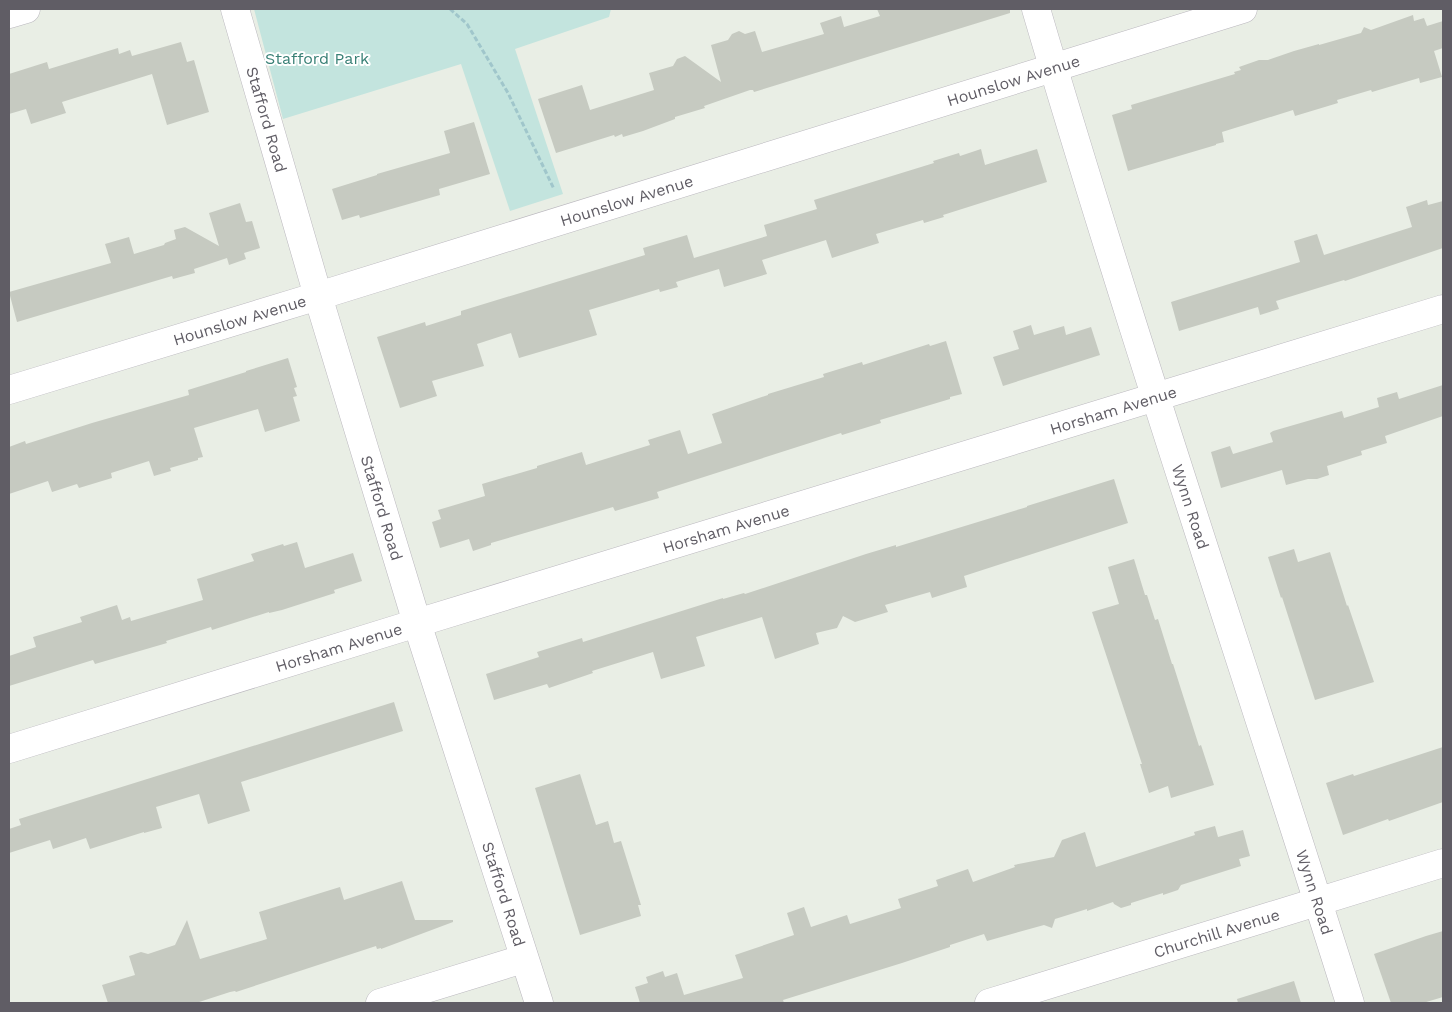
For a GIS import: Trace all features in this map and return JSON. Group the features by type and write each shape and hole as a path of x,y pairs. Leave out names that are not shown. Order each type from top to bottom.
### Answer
{"street":[{"path":"9,14 26,9"},
{"name":"Stafford Road","path":"235,9 318,296 417,622 539,1003"},
{"name":"Wynn Road","path":"1036,9 1155,396 1350,1003"},
{"name":"Hounslow Avenue","path":"9,390 1243,9"},
{"name":"Horsham Avenue","path":"9,749 417,622 1443,309"},
{"name":"Churchill Avenue","path":"989,1003 1443,863"},
{"path":"380,1003 524,959"}],"path":[{"path":"450,9 467,24 508,93 554,189"}],"green space":[{"name":"Stafford Park","path":"254,9 611,9 609,17 515,49 563,194 510,211 461,64 283,119"}],"building":[{"path":"877,9 1010,9 1010,13 754,92 750,90 704,106 705,108 675,117 675,119 643,131 623,137 622,134 615,137 614,135 556,153 538,99 582,85 590,110 654,90 649,73 673,66 677,59 685,56 721,82 711,45 728,40 732,34 739,31 745,34 755,31 762,52 824,34 820,23 841,16 844,27 880,16"},
{"path":"1413,15 1414,21 1424,18 1427,26 1443,21 1443,48 1434,51 1442,77 1420,83 1419,78 1372,92 1371,90 1337,100 1338,103 1295,116 1293,110 1222,132 1224,142 1216,145 1128,171 1112,115 1132,109 1131,105 1235,74 1234,72 1241,70 1239,67 1259,60 1268,60 1361,33 1364,27 1371,30"},
{"path":"181,42 187,62 194,60 209,112 167,125 152,74 62,102 66,113 31,124 26,109 9,114 9,74 47,62 49,69 118,48 119,54 130,50 132,56"},
{"path":"474,122 490,174 439,189 440,195 360,218 359,215 342,220 332,189 450,153 444,131"},
{"path":"981,149 985,165 1037,149 1047,182 943,215 944,217 924,223 923,220 876,234 879,243 832,258 826,240 762,260 767,274 724,287 719,269 676,282 678,287 660,292 659,289 589,310 597,335 519,358 511,333 477,344 484,366 432,381 437,396 400,408 377,337 425,322 426,326 461,315 461,311 645,255 643,248 687,235 694,258 767,236 764,225 817,209 814,200 934,163 933,161 959,153 960,156"},
{"path":"1427,200 1428,205 1443,201 1443,248 1345,281 1276,301 1279,309 1260,315 1258,307 1179,331 1171,302 1300,262 1294,241 1317,234 1324,255 1412,227 1406,207"},
{"path":"240,203 246,222 252,221 260,248 244,253 246,259 229,265 227,258 194,269 195,273 173,279 172,276 17,322 9,292 111,263 105,244 129,237 134,254 164,245 176,239 174,230 185,227 219,246 209,213"},
{"path":"1031,325 1034,335 1064,326 1066,335 1091,327 1100,355 1003,386 993,357 1019,349 1013,331"},
{"path":"946,341 962,394 950,397 950,399 880,420 881,423 842,435 841,433 657,492 659,498 615,511 613,507 491,543 491,545 473,551 469,539 440,548 432,522 441,519 438,510 485,496 482,484 537,468 537,466 582,452 586,465 650,445 648,440 680,430 688,454 722,443 712,414 824,377 823,374 862,362 863,365 929,344 930,346"},
{"path":"288,358 297,387 294,388 297,396 293,397 300,421 265,432 258,409 194,428 203,457 170,468 171,471 154,476 149,461 111,473 112,478 79,488 77,484 52,492 48,481 9,494 9,447 25,441 26,444 189,395 188,390"},
{"path":"1443,385 1443,416 1385,436 1387,443 1361,451 1362,455 1327,466 1329,475 1286,485 1282,470 1221,488 1211,452 1230,446 1233,454 1273,442 1270,433 1273,431 1342,411 1344,418 1379,407 1377,398 1397,392 1399,399"},
{"path":"1114,479 1128,523 964,576 967,587 932,598 930,592 885,605 888,612 855,622 843,616 837,628 816,633 819,644 775,659 762,617 696,637 705,666 661,679 653,652 592,671 593,673 549,688 547,684 494,700 486,674 539,657 537,652 582,638 583,642 723,598 745,594 866,554 896,545 896,547"},
{"path":"297,542 305,568 353,553 362,581 334,590 335,593 282,610 269,612 212,630 211,627 166,641 167,643 95,664 93,660 9,686 9,656 36,647 33,637 82,622 80,617 117,605 122,620 130,617 131,621 203,600 197,579 254,561 251,554 283,544 284,546"},
{"path":"1294,549 1298,562 1330,552 1374,682 1315,700 1268,557"},
{"path":"1134,559 1155,620 1158,619 1199,746 1201,745 1214,785 1171,798 1168,786 1149,793 1140,764 1142,764 1092,612 1119,604 1108,567"},
{"path":"394,702 403,731 241,782 250,811 208,824 199,794 156,807 162,828 90,849 86,838 53,849 50,840 9,853 9,829 21,825 19,819"},
{"path":"1443,747 1443,802 1343,835 1326,783 1353,774 1354,776"},
{"path":"580,774 596,825 608,821 614,843 621,841 641,905 638,905 641,916 580,935 535,788"},
{"path":"1215,826 1218,837 1243,830 1250,856 1239,859 1241,866 1181,885 1178,890 1131,903 1131,905 1121,908 1113,902 1055,919 1052,928 1044,925 987,941 984,934 902,963 783,1000 784,1003 640,1003 635,987 648,983 646,977 663,971 665,977 677,973 684,995 743,978 735,955 794,935 787,913 804,907 811,927 847,915 850,924 901,908 898,899 938,886 936,880 968,869 973,882 1015,867 1014,865 1054,857 1062,840 1085,832 1096,867 1195,835 1194,832"},
{"path":"402,881 415,920 453,920 453,922 381,949 377,949 376,946 236,992 230,992 196,1003 108,1003 102,985 135,975 129,956 141,952 148,954 175,945 187,920 200,959 267,939 259,912 340,887 344,900"},
{"path":"1443,931 1443,997 1423,1003 1391,1003 1374,954"},
{"path":"1294,981 1301,1003 1238,1003 1237,999"}]}
